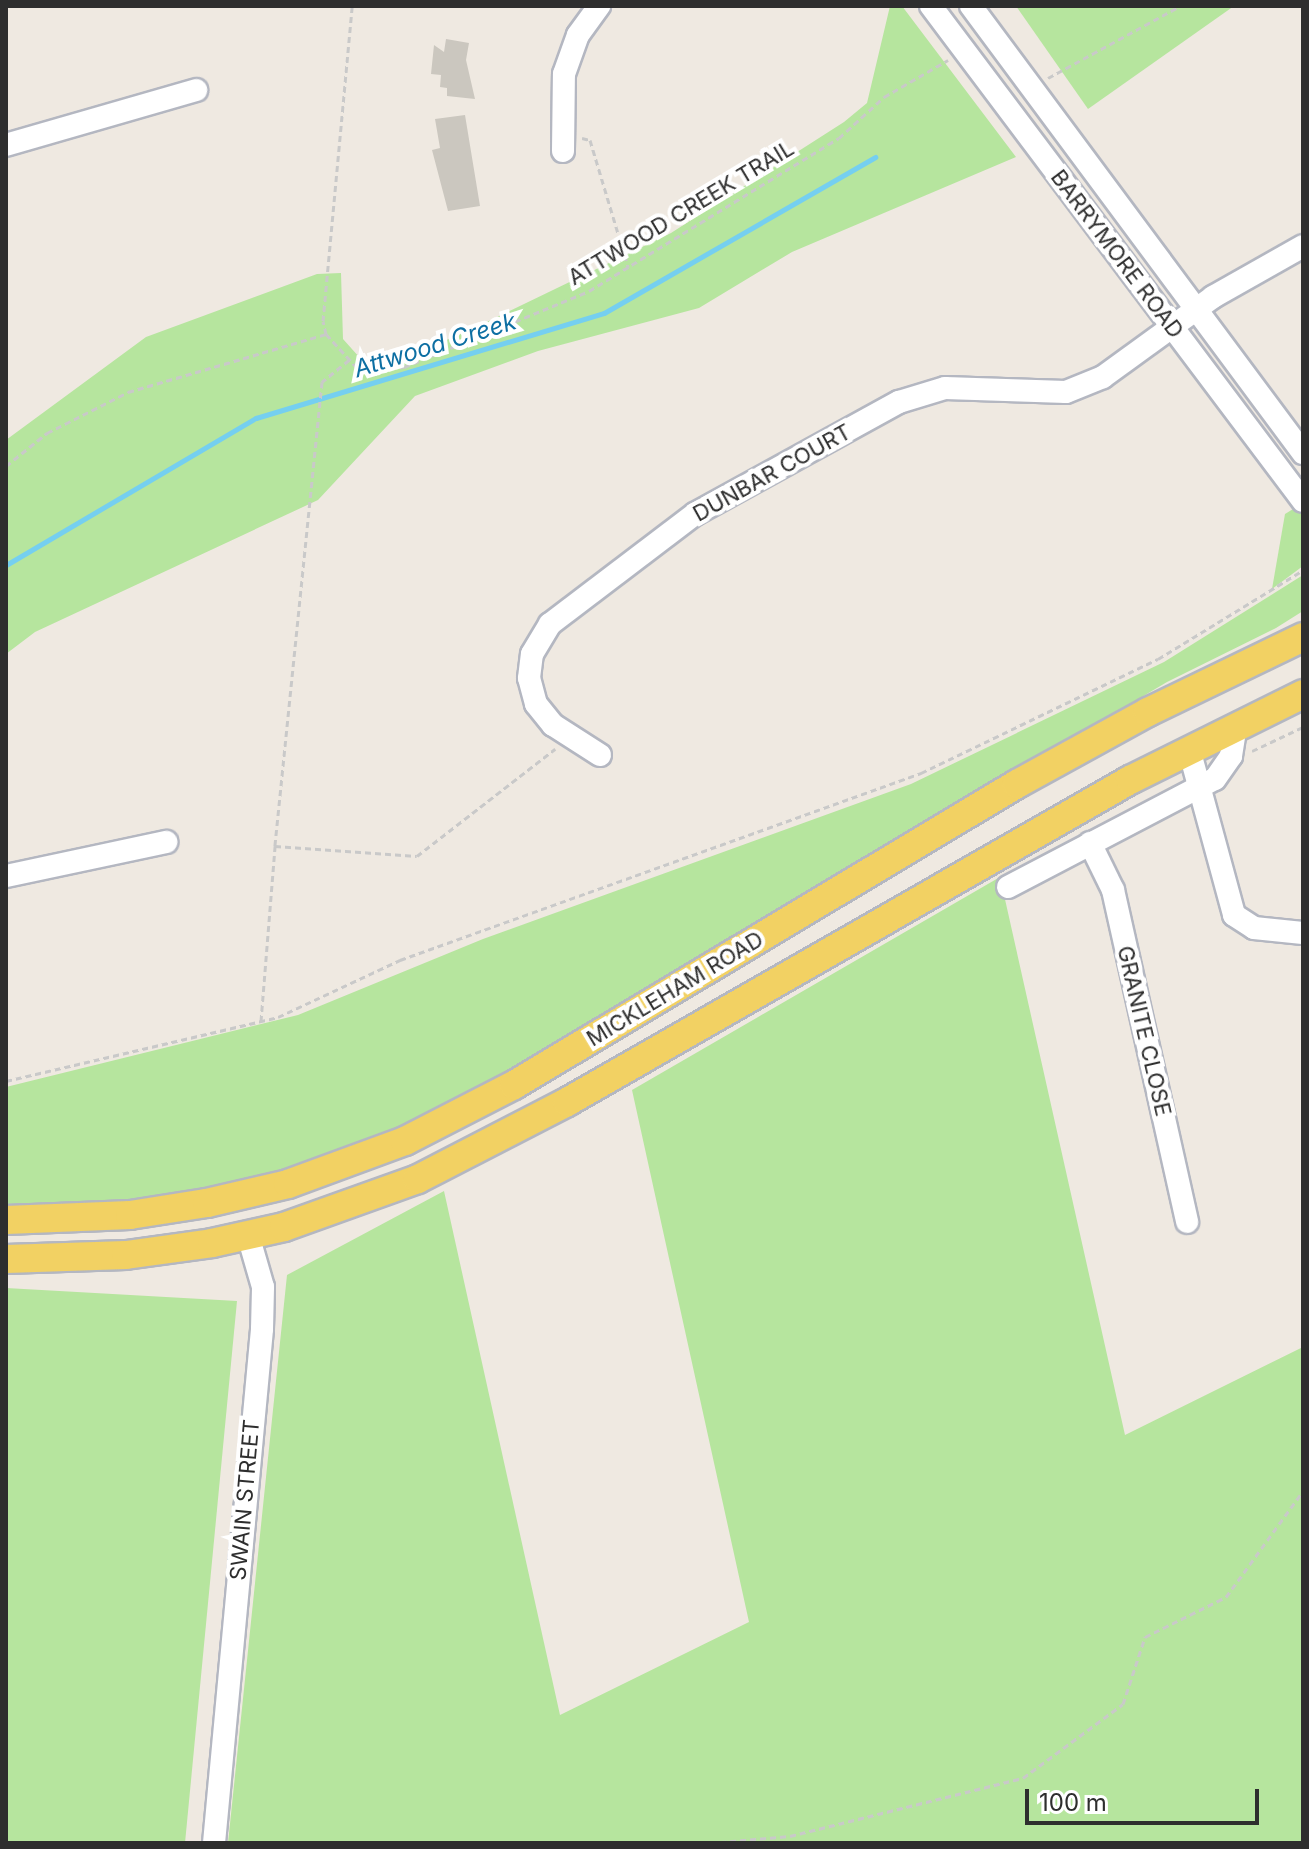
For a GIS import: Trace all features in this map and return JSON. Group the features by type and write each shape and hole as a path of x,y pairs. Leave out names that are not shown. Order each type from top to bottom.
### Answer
{"main road":[{"name":"MICKLEHAM ROAD","path":"6,1220 130,1215 229,1199 288,1184 405,1141 514,1085 1017,784 1303,637"},
{"name":"MICKLEHAM ROAD","path":"12,1260 126,1255 248,1235 373,1198 468,1156 1004,849 1189,749 1303,694"}],"street":[{"path":"563,142 564,74 578,35 599,6"},
{"name":"BARRYMORE ROAD","path":"931,6 1303,501"},
{"name":"BARRYMORE ROAD","path":"971,6 1303,453"},
{"path":"6,145 196,90"},
{"name":"DUNBAR COURT","path":"600,755 570,736 536,704 529,678 532,654 550,624 695,514 899,402 972,387 1066,392 1103,377 1197,308 1303,246"},
{"path":"1273,650 1303,622"},
{"path":"1004,849 1016,882 1202,785 1225,770 1236,726"},
{"path":"1189,749 1202,785 1234,915 1254,928 1303,933"},
{"path":"6,876 166,842"},
{"name":"GRANITE CLOSE","path":"1090,843 1113,890 1187,1222"},
{"name":"SWAIN STREET","path":"214,1843 262,1329 263,1287 248,1235"}],"path":[{"path":"261,1021 275,846 322,382 349,360 326,334 323,321 352,6"},
{"path":"1048,78 1180,6"},
{"name":"ATTWOOD CREEK TRAIL","path":"349,360 360,371 404,367 589,291 839,138 884,97 964,50"},
{"path":"563,142 590,140 628,267"},
{"path":"6,466 47,433 128,392 326,334"},
{"path":"6,1081 261,1021 400,960 921,773 1158,659 1303,570"},
{"path":"1248,754 1303,727"},
{"path":"275,846 417,856 570,736"},
{"path":"710,1843 790,1836 1023,1778 1123,1704 1145,1637 1226,1597 1303,1491"}],"green space":[{"path":"890,6 902,6 1016,157 792,252 699,308 538,351 415,396 318,500 35,632 6,654 6,440 146,337 317,274 341,273 343,339 360,358 399,360 468,331 671,233 844,122 867,103"},
{"path":"1016,6 1234,6 1088,109"},
{"path":"1298,506 1303,513 1303,566 1272,589 1285,514"},
{"path":"1303,575 1303,611 1276,628 1167,682 452,1107 319,1164 161,1200 6,1208 6,1087 298,1015 483,939 911,784 1164,662"},
{"path":"1000,877 1125,1435 1303,1347 1303,1843 228,1843 287,1275 444,1191 560,1715 749,1622 632,1090"},
{"path":"6,1288 237,1301 185,1843 6,1843"}],"building":[{"path":"446,39 469,43 466,60 475,99 447,96 447,88 440,87 441,75 431,74 434,45 444,52"},
{"path":"465,115 480,206 448,211 432,150 440,148 435,119"}],"waterway":[{"name":"Attwood Creek","path":"6,565 256,418 604,313 875,157"}]}
